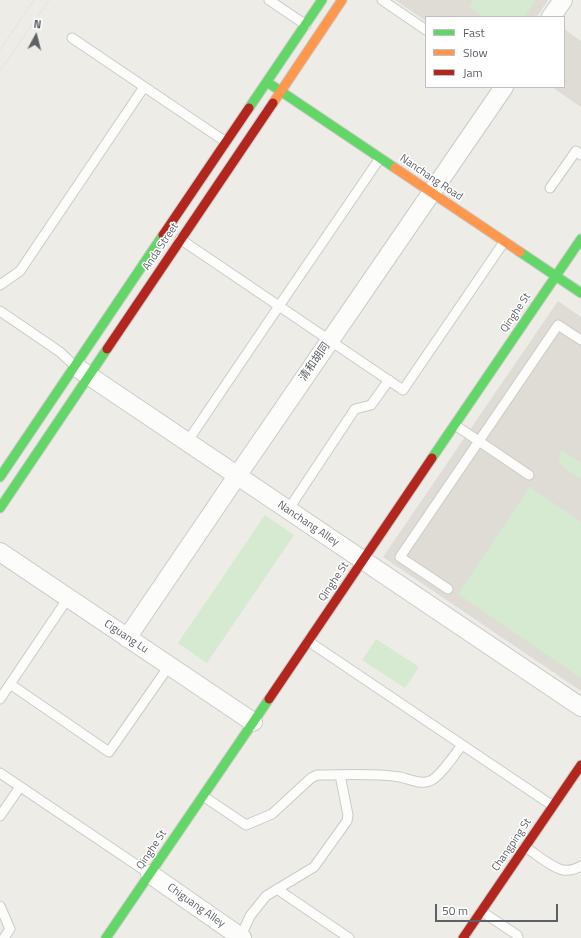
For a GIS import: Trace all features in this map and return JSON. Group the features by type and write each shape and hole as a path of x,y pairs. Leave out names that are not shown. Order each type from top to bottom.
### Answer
{"street":[{"name":"Anda Street","path":"0,508 82,371 226,142 322,0"},
{"name":"Anda Street","path":"0,477 180,240 342,0"},
{"path":"552,16 563,0"},
{"name":"Nanchang Road","path":"267,82 581,293"},
{"name":"清和胡同","path":"127,638 503,88"},
{"name":"Qinghe St","path":"106,938 581,238"},
{"name":"Nanchang Alley","path":"82,371 581,708"},
{"name":"Ciguang Lu","path":"0,552 253,722"},
{"name":"Changping St","path":"463,938 581,765"},
{"name":"Chiguang Alley","path":"150,874 241,938"}],"lane":[{"path":"269,0 306,25"},
{"path":"382,0 425,29"},
{"path":"72,38 226,142"},
{"path":"0,284 20,271 144,87"},
{"path":"550,188 576,151 581,155"},
{"path":"187,442 380,158"},
{"path":"180,240 403,390 504,242"},
{"path":"0,311 60,352 82,371"},
{"path":"448,590 400,557 558,324 581,340"},
{"path":"288,510 355,409 371,405 389,380"},
{"path":"455,425 529,475"},
{"path":"0,699 68,598"},
{"path":"308,641 553,806"},
{"path":"10,684 109,752 169,666"},
{"path":"203,796 246,825 272,814 311,778 317,775 380,775 429,782 437,777 462,745"},
{"path":"0,773 150,874"},
{"path":"241,938 250,916 266,896 314,867 347,821 348,815 340,775"},
{"path":"0,816 20,787"},
{"path":"525,847 555,867 564,870 572,870 581,866"},
{"path":"277,889 349,938"},
{"path":"0,906 10,929 4,938"},
{"path":"481,911 517,935 518,938"}],"shaded area":[{"path":"395,0 548,0 538,16 425,16 425,20"},
{"path":"565,30 581,41 581,107 553,88 565,88"},
{"path":"558,301 581,317 581,691 383,557"}],"green space":[{"path":"473,0 536,0 525,16 482,16 469,7"},
{"path":"562,450 581,463 581,479 564,468 561,464 559,460"},
{"path":"530,487 581,522 581,678 458,594"},
{"path":"265,515 294,535 207,663 178,643"},
{"path":"376,639 419,667 405,688 362,660"}],"tram line":[{"path":"0,50 34,0"},
{"path":"0,71 49,0"}],"traffic: fast":[{"path":"249,108 322,0"},
{"path":"267,82 395,168"},
{"path":"0,477 163,235"},
{"path":"432,458 581,239"},
{"path":"520,252 581,293"},
{"path":"0,508 107,349"},
{"path":"106,938 269,699"}],"traffic: slow":[{"path":"273,103 342,0"},
{"path":"395,168 520,252"}],"traffic: jam":[{"path":"107,349 273,103"},
{"path":"163,235 249,108"},
{"path":"269,699 432,458"},
{"path":"463,938 581,765"}]}
